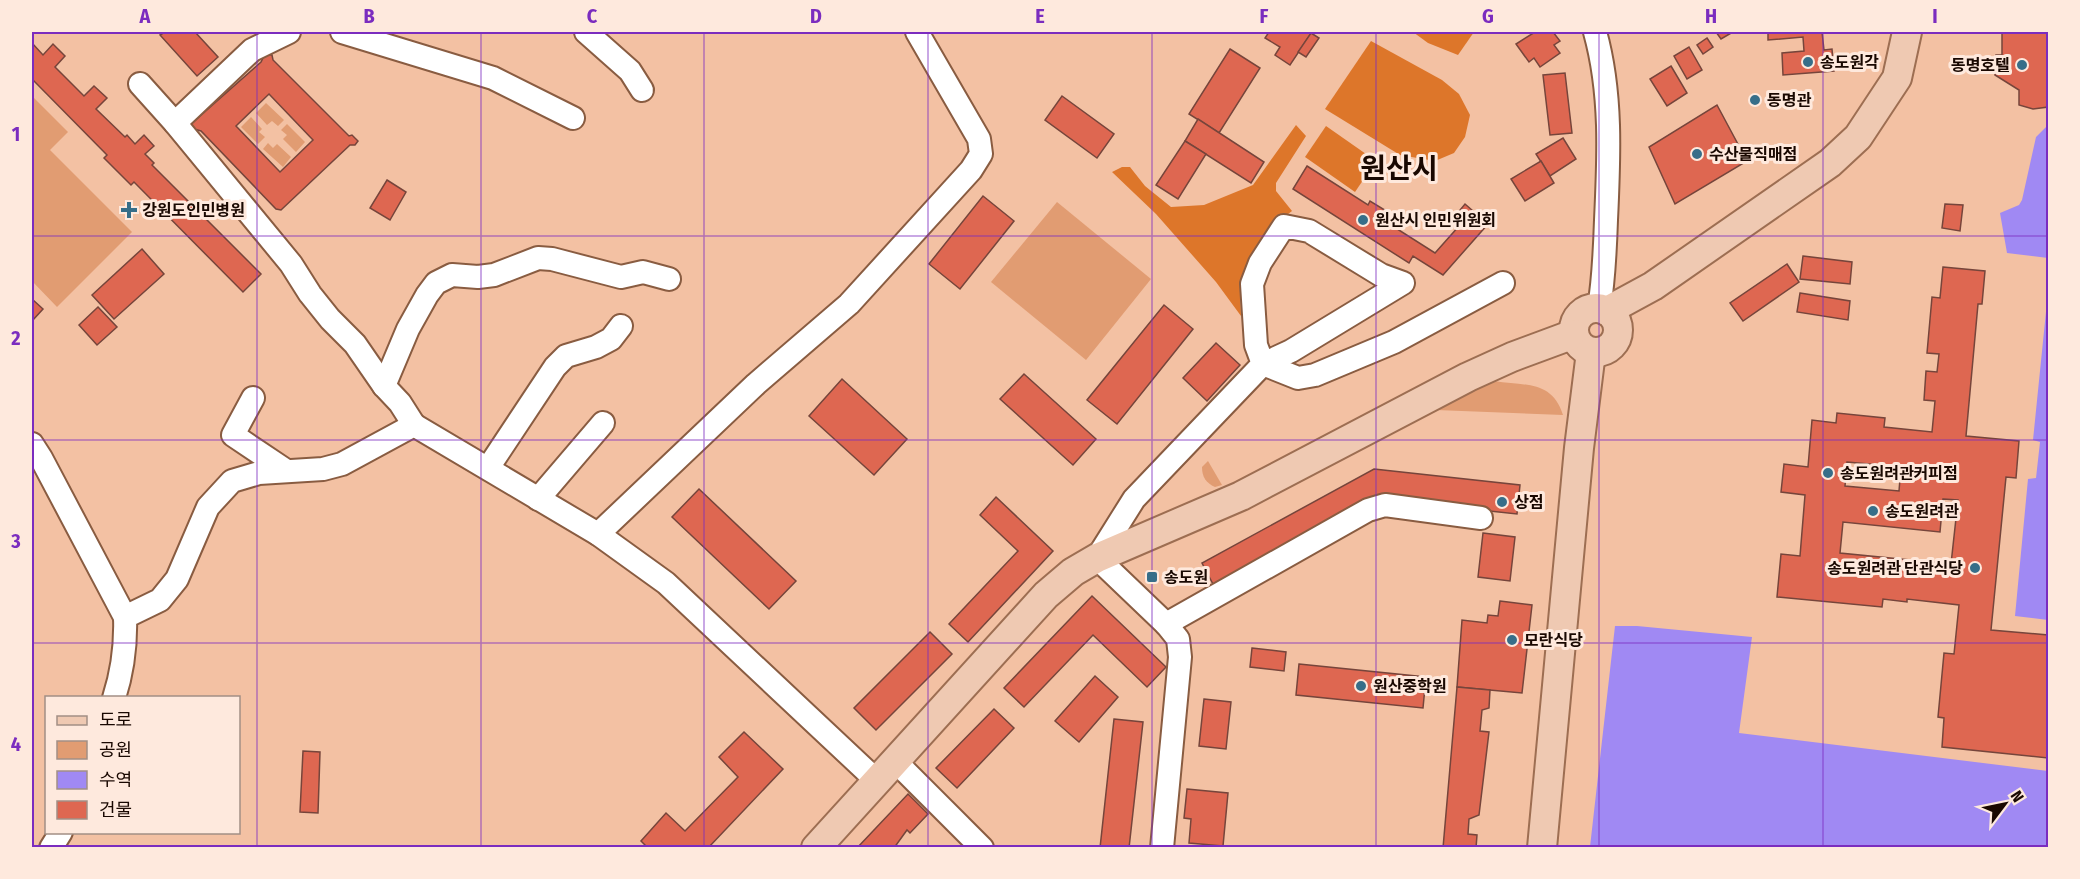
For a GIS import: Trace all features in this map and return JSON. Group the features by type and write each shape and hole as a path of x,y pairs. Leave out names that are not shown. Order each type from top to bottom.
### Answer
{"main road":[{"path":"1603,310 1653,286 1830,163 1858,137 1898,78 1907,32"},
{"path":"816,848 1046,595 1073,572 1097,558 1240,496 1468,377 1512,357 1582,343 1605,351 1615,340 1618,327 1612,315 1603,310 1590,309 1579,315 1574,327 1582,343 1579,448 1542,848"}],"street":[{"path":"175,123 252,50 289,32"},
{"path":"342,32 493,78 573,118"},
{"path":"586,32 630,71 642,90"},
{"path":"598,534 756,384 849,304 971,170 981,154 979,139 917,32"},
{"path":"1595,32 1602,58 1609,158 1603,310"},
{"path":"140,84 291,264 330,318 355,344 414,425 598,534 666,583 886,771 982,848"},
{"path":"1162,848 1180,657 1178,639 1166,624 1097,558 1134,498 1263,364 1291,351 1403,283 1381,275 1309,231 1284,226 1260,263 1252,284 1256,345 1263,364 1298,378 1316,375 1394,342 1503,283"},
{"path":"384,386 408,329 427,295 436,283 452,275 478,278 494,275 537,258 552,259 621,277 644,272 669,279"},
{"path":"488,468 555,367 566,356 596,347 611,339 621,326"},
{"path":"253,398 233,435 285,470"},
{"path":"538,499 603,423"},
{"path":"125,616 160,600 177,579 208,507 232,481 259,473 323,470 342,464 414,425"},
{"path":"32,444 125,616 126,643 115,696"},
{"path":"1166,624 1368,510 1385,506 1480,518"},
{"path":"51,848 60,834"}],"green space":[{"path":"32,96 68,132 50,150 132,232 57,307 32,281"},
{"path":"266,103 284,120 278,126 272,121 267,125 256,113"},
{"path":"251,117 262,129 259,132 265,137 258,144 241,127"},
{"path":"287,124 305,142 296,152 283,139 287,135 281,130"},
{"path":"268,143 273,148 277,144 291,157 283,167 263,149"},
{"path":"1057,202 1151,279 1086,360 991,282"},
{"path":"1494,381 1545,390 1558,404 1563,415 1436,410"},
{"path":"1208,461 1222,485 1215,487 1205,479 1202,467"}],"shaded area":[{"path":"1413,32 1474,32 1458,55 1428,43"},
{"path":"1371,41 1442,80 1459,94 1470,115 1465,137 1454,153 1435,161 1400,155 1325,109"},
{"path":"1296,125 1306,136 1276,183 1276,191 1292,211 1267,234 1249,262 1241,287 1241,316 1216,282 1156,214 1112,172 1122,167 1130,167 1145,186 1171,207 1204,205 1253,185"},
{"path":"1326,126 1376,161 1355,192 1305,157"}],"water":[{"path":"2047,126 2048,258 2007,253 2000,213 2019,205 2022,200 2036,137"},
{"path":"2048,292 2048,620 2015,616 2028,479 2036,478 2040,442 2033,440"},
{"path":"1615,626 1752,637 1739,733 2048,771 2048,847 1590,847"}],"building":[{"path":"165,32 195,32 218,57 197,76 160,35"},
{"path":"1269,32 1312,32 1290,65 1275,55 1280,47 1265,38"},
{"path":"1535,32 1553,32 1560,41 1554,45 1560,53 1540,67 1534,58 1529,62 1516,44"},
{"path":"1716,32 1733,32 1721,39"},
{"name":"송도원각","path":"1768,32 1822,32 1824,50 1832,49 1834,71 1783,75 1782,53 1804,51 1803,37 1768,40"},
{"name":"동명호텔","path":"2002,32 2048,32 2048,107 2033,109 2019,105 2019,90 1995,75 1996,55 2002,55"},
{"path":"1311,33 1319,38 1306,57 1298,52"},
{"path":"1707,38 1713,47 1703,54 1697,45"},
{"path":"32,43 43,55 53,44 65,56 55,67 84,96 94,86 107,98 96,109 135,144 144,135 154,146 145,154 154,163 152,165 261,274 243,292 134,182 131,185 104,158 107,155 32,79"},
{"path":"1689,47 1702,70 1687,79 1674,56"},
{"path":"1230,49 1260,68 1219,133 1189,114"},
{"path":"265,54 272,55 273,60 349,136 352,135 358,141 355,145 350,145 281,210 276,209 201,131 194,129 191,124 261,62","holes":["269,94 313,140 280,172 236,126"]},
{"path":"1671,66 1687,93 1667,106 1650,79"},
{"path":"1565,73 1572,133 1550,135 1543,75"},
{"path":"1062,96 1114,134 1097,158 1045,120"},
{"name":"수산물직매점","path":"1717,105 1747,161 1675,204 1649,147"},
{"path":"1198,119 1264,162 1251,183 1185,141"},
{"path":"1563,138 1576,159 1550,176 1536,154"},
{"path":"1185,141 1206,154 1178,199 1156,185"},
{"path":"1541,161 1554,183 1525,201 1511,179"},
{"name":"원산시 인민위원회","path":"1307,166 1368,205 1370,201 1388,212 1383,220 1435,253 1459,226 1452,220 1465,204 1488,224 1443,275 1413,256 1409,263 1293,189"},
{"path":"387,180 406,192 390,220 370,208"},
{"path":"983,196 1014,221 960,289 929,264"},
{"path":"1945,204 1963,205 1960,231 1942,228"},
{"path":"142,249 164,274 114,319 92,295"},
{"path":"1803,256 1852,262 1850,284 1800,279"},
{"path":"1787,264 1799,282 1743,321 1730,303"},
{"name":"송도원려관","path":"1943,267 1985,271 1982,304 1978,304 1966,436 2019,441 2016,478 2006,477 1991,630 2048,635 2048,758 1942,747 1944,718 1938,717 1944,653 1954,654 1959,605 1907,599 1907,602 1883,599 1882,607 1777,597 1781,554 1800,556 1805,495 1781,492 1784,464 1808,467 1812,420 1836,423 1837,413 1885,418 1884,427 1932,432 1935,401 1924,400 1926,371 1937,372 1939,354 1927,353 1932,297 1940,298","holes":["1847,462 1901,467 1899,491 1845,486","1943,499 1958,500 1951,564 1840,553 1843,522 1940,532"]},
{"path":"1800,293 1850,301 1848,320 1797,312"},
{"path":"32,299 43,309 32,321"},
{"path":"1164,305 1193,329 1117,424 1087,400"},
{"path":"98,307 117,327 97,345 79,325"},
{"path":"1216,343 1240,365 1207,401 1183,378"},
{"path":"1024,374 1096,439 1073,465 1000,399"},
{"path":"842,379 907,439 874,475 809,416"},
{"path":"1374,469 1520,485 1517,514 1378,499 1215,588 1202,563"},
{"path":"699,489 796,581 769,609 672,517"},
{"path":"996,497 1053,551 968,642 949,624 1018,551 980,515"},
{"path":"1483,533 1515,537 1510,581 1478,577"},
{"path":"1092,596 1166,667 1147,687 1093,635 1024,707 1004,688"},
{"path":"1500,601 1532,605 1522,693 1457,687 1462,620 1487,623 1488,615 1498,616"},
{"path":"930,632 952,654 876,730 854,708"},
{"path":"1252,648 1286,652 1284,671 1250,667"},
{"name":"원산중학원","path":"1299,664 1426,677 1423,708 1296,695"},
{"path":"1095,676 1118,697 1079,742 1055,721"},
{"path":"1457,687 1490,690 1489,708 1482,710 1480,731 1489,732 1479,815 1469,819 1468,834 1477,835 1476,848 1443,848"},
{"path":"1204,699 1231,702 1226,749 1199,746"},
{"path":"994,709 1014,728 957,788 936,768"},
{"path":"1114,719 1143,722 1129,848 1100,848"},
{"path":"744,732 783,769 708,848 648,848 641,841 666,813 685,831 738,777 719,757"},
{"path":"303,751 320,752 318,813 300,812"},
{"path":"1187,789 1228,793 1223,846 1189,843 1191,819 1184,818"},
{"path":"908,794 928,814 910,833 907,830 894,848 857,848"}],"place":[{"name":"송도원각","path":"1808,62"},
{"name":"동명호텔","path":"2022,65"},
{"name":"동명관","path":"1755,100"},
{"name":"수산물직매점","path":"1697,154"},
{"name":"강원도인민병원","path":"129,210"},
{"name":"원산시 인민위원회","path":"1363,220"},
{"name":"송도원려관커피점","path":"1828,473"},
{"name":"상점","path":"1502,502"},
{"name":"송도원려관","path":"1873,511"},
{"name":"송도원려관 단관식당","path":"1975,568"},
{"name":"송도원","path":"1152,577"},
{"name":"모란식당","path":"1512,640"},
{"name":"원산중학원","path":"1361,686"}],"district":[{"name":"원산시","path":"1399,168"}]}
